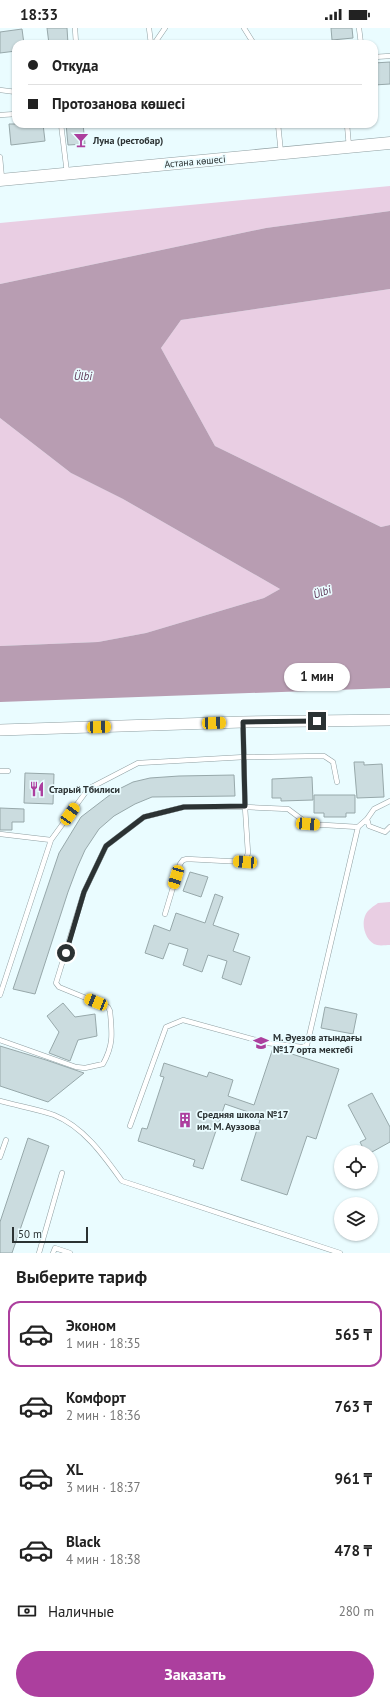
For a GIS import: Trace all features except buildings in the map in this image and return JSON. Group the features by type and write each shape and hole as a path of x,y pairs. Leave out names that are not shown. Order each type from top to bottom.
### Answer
{"main road":[{"name":"Астана көшесі","path":"1,180 390,143"}],"street":[{"path":"0,730 243,722 390,720"}],"lane":[{"path":"75,28 76,40"},
{"path":"149,28 150,40"},
{"path":"157,40 165,28"},
{"path":"244,28 252,40"},
{"path":"359,28 360,40"},
{"path":"378,58 390,56"},
{"path":"0,90 12,92"},
{"path":"0,115 12,114"},
{"path":"61,128 67,173"},
{"path":"278,128 281,153"},
{"path":"347,128 349,147"},
{"path":"0,157 1,180"},
{"path":"165,914 180,864 183,860 245,862 248,852 245,806 243,722"},
{"path":"0,996 51,840 88,789 138,763 245,757 324,756 333,762 337,782"},
{"path":"0,771 8,771"},
{"path":"130,1126 166,1027 184,1020 267,1043 302,1047 306,1045 358,827 367,819 374,809 390,801"},
{"path":"0,1040 76,1066 85,1068 103,1064 109,1053 113,1038 110,1011 108,1007 59,987 56,983 84,892 106,846 144,817 184,807 245,806 288,809 308,824 358,827"},
{"path":"367,819 369,826 385,832 390,827"},
{"path":"0,834 51,840"},
{"path":"0,1101 54,1115 77,1128 101,1152 122,1181 340,1253"},
{"path":"0,1157 6,1140"},
{"path":"39,1253 62,1173"},
{"path":"53,1253 55,1248 70,1253"}],"shaded area":[{"path":"390,186 390,211 266,228 0,284 0,223"},
{"path":"390,289 390,525 381,527 215,446 161,348 181,320"},
{"path":"0,418 71,473 123,499 280,589 264,598 146,633 98,642 0,646"},
{"path":"390,902 390,945 377,945 370,941 365,933 365,916 369,910 378,903"}],"water":[{"name":"Ülbi","path":"390,211 390,289 181,320 161,348 215,446 381,527 390,525 390,688 0,702 0,646 98,642 146,633 264,598 280,589 123,499 71,473 0,418 0,284 266,228"}],"place":[{"name":"Луна (рестобар)","path":"81,140"},
{"name":"Старый Тбилиси","path":"37,789"},
{"name":"М. Әуезов атындағы №17 орта мектебі","path":"261,1043"},
{"name":"Средняя школа №17 им. М. Ауэзова","path":"185,1120"}],"route":[{"path":"66,953 84,892 106,846 144,817 184,807 245,806 243,722 317,721"}]}
